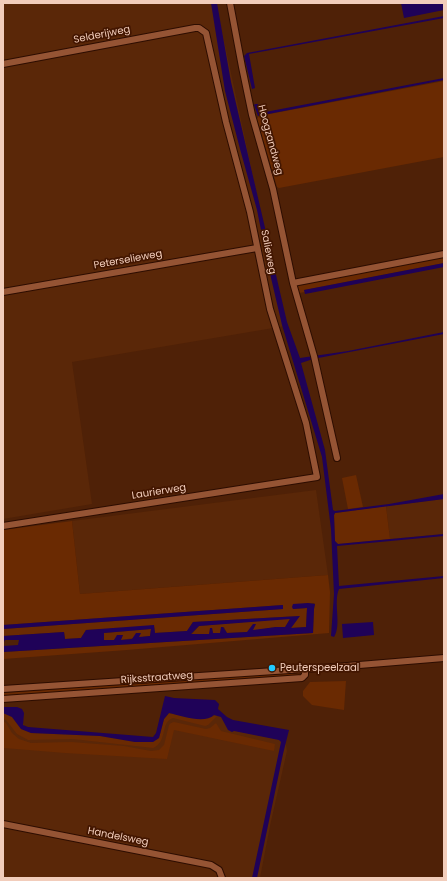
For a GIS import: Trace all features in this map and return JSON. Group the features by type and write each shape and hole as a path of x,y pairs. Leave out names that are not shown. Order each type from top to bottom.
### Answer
{"street":[{"name":"Hoogzandweg","path":"230,3 252,115 273,189 293,283 315,358 337,458"},
{"name":"Selderijweg","path":"3,64 195,28 203,30"},
{"name":"Salieweg","path":"203,30 206,34 226,122 250,212 270,308 306,423 317,477"},
{"name":"Peterselieweg","path":"3,292 257,248"},
{"path":"293,283 444,254"},
{"name":"Laurierweg","path":"3,526 317,477"},
{"name":"Rijksstraatweg","path":"3,689 305,669 444,658"},
{"name":"Rijksstraatweg","path":"3,699 302,678 305,675 305,669"},
{"name":"Handelsweg","path":"3,824 211,865 219,870 222,878"}],"shaded area":[{"path":"3,3 216,3 285,326 72,362 92,504 3,519"},
{"path":"211,3 217,3 231,82 287,322 300,358 348,351 444,332 444,334 313,359 301,363 325,450 333,510 335,511 389,504 444,494 444,499 335,513 335,541 338,544 444,534 444,536 337,546 339,586 444,576 444,578 339,589 337,595 338,620 334,637 331,636 334,594 331,529 322,457 282,325 257,210 225,91"},
{"path":"401,3 444,3 444,10 404,18"},
{"path":"444,16 444,18 249,54 255,88 252,89 244,56 247,53"},
{"path":"444,78 444,80 258,116 254,105 258,104 260,113"},
{"path":"444,81 444,157 279,188 277,187 257,119 259,116"},
{"path":"444,257 444,263 304,290 305,292 299,293 297,285"},
{"path":"444,263 444,267 305,294 304,290"},
{"path":"356,475 363,507 348,509 342,478"},
{"path":"316,490 328,575 80,594 72,521"},
{"path":"444,499 444,534 390,539 386,506"},
{"path":"386,506 390,539 338,544 335,541 335,513"},
{"path":"72,521 80,594 328,575 330,592 329,633 3,659 3,652 313,633 314,603 293,605 293,609 307,608 306,627 291,628 299,616 193,622 187,631 155,633 154,627 86,630 81,638 65,639 64,632 3,636 3,629 283,609 283,605 3,625 3,530"},
{"path":"293,604 315,604 313,633 3,652 3,646 18,645 19,640 5,640 3,644 3,636 64,632 65,639 81,638 86,630 154,625 155,633 187,631 193,622 300,616 291,628 306,627 307,608 293,609","holes":["290,619 285,627 253,630 256,624 253,624 247,632 227,633 223,627 221,627 220,633 213,633 212,628 210,628 209,634 191,634 199,626","151,629 150,636 139,637 141,633 136,633 132,639 121,640 123,635 117,635 114,640 104,640 104,633"]},
{"path":"283,605 283,609 3,629 3,625"},
{"path":"290,618 286,627 227,633 224,627 222,627 221,634 213,633 212,628 210,634 191,635 199,626"},
{"path":"373,622 374,635 343,638 342,624"},
{"path":"151,629 150,636 120,640 123,635 114,640 104,641 104,633"},
{"path":"301,672 301,676 3,698 3,693 294,674"},
{"path":"346,681 344,710 312,705 303,696 303,691 310,682"},
{"path":"165,696 174,698 215,700 219,704 218,709 233,720 289,730 257,878 252,878 281,742 279,740 234,731 232,732 228,730 221,717 214,715 210,718 199,719 169,713 164,719 159,738 153,742 135,742 100,736 31,733 21,729 12,717 3,713 3,707 17,707 22,709 24,713 23,725 28,727 153,737 156,733"},
{"path":"174,708 211,711 235,723 284,734 287,751 260,878 3,878 3,712 19,711 25,729 157,740"},
{"path":"3,713 12,717 21,729 31,733 100,736 135,742 153,742 159,738 164,719 169,713 189,717 217,716 205,726 173,718 169,720 166,724 161,741 153,748 73,739 28,740 17,734 3,718"},
{"path":"3,721 12,733 19,739 31,743 71,742 124,746 151,751 159,750 164,745 169,725 174,722 206,729 210,728 216,723 221,731 275,744 274,751 174,730 167,759 4,748"}],"place":[{"name":"Peuterspeelzaal","path":"272,668"}]}
